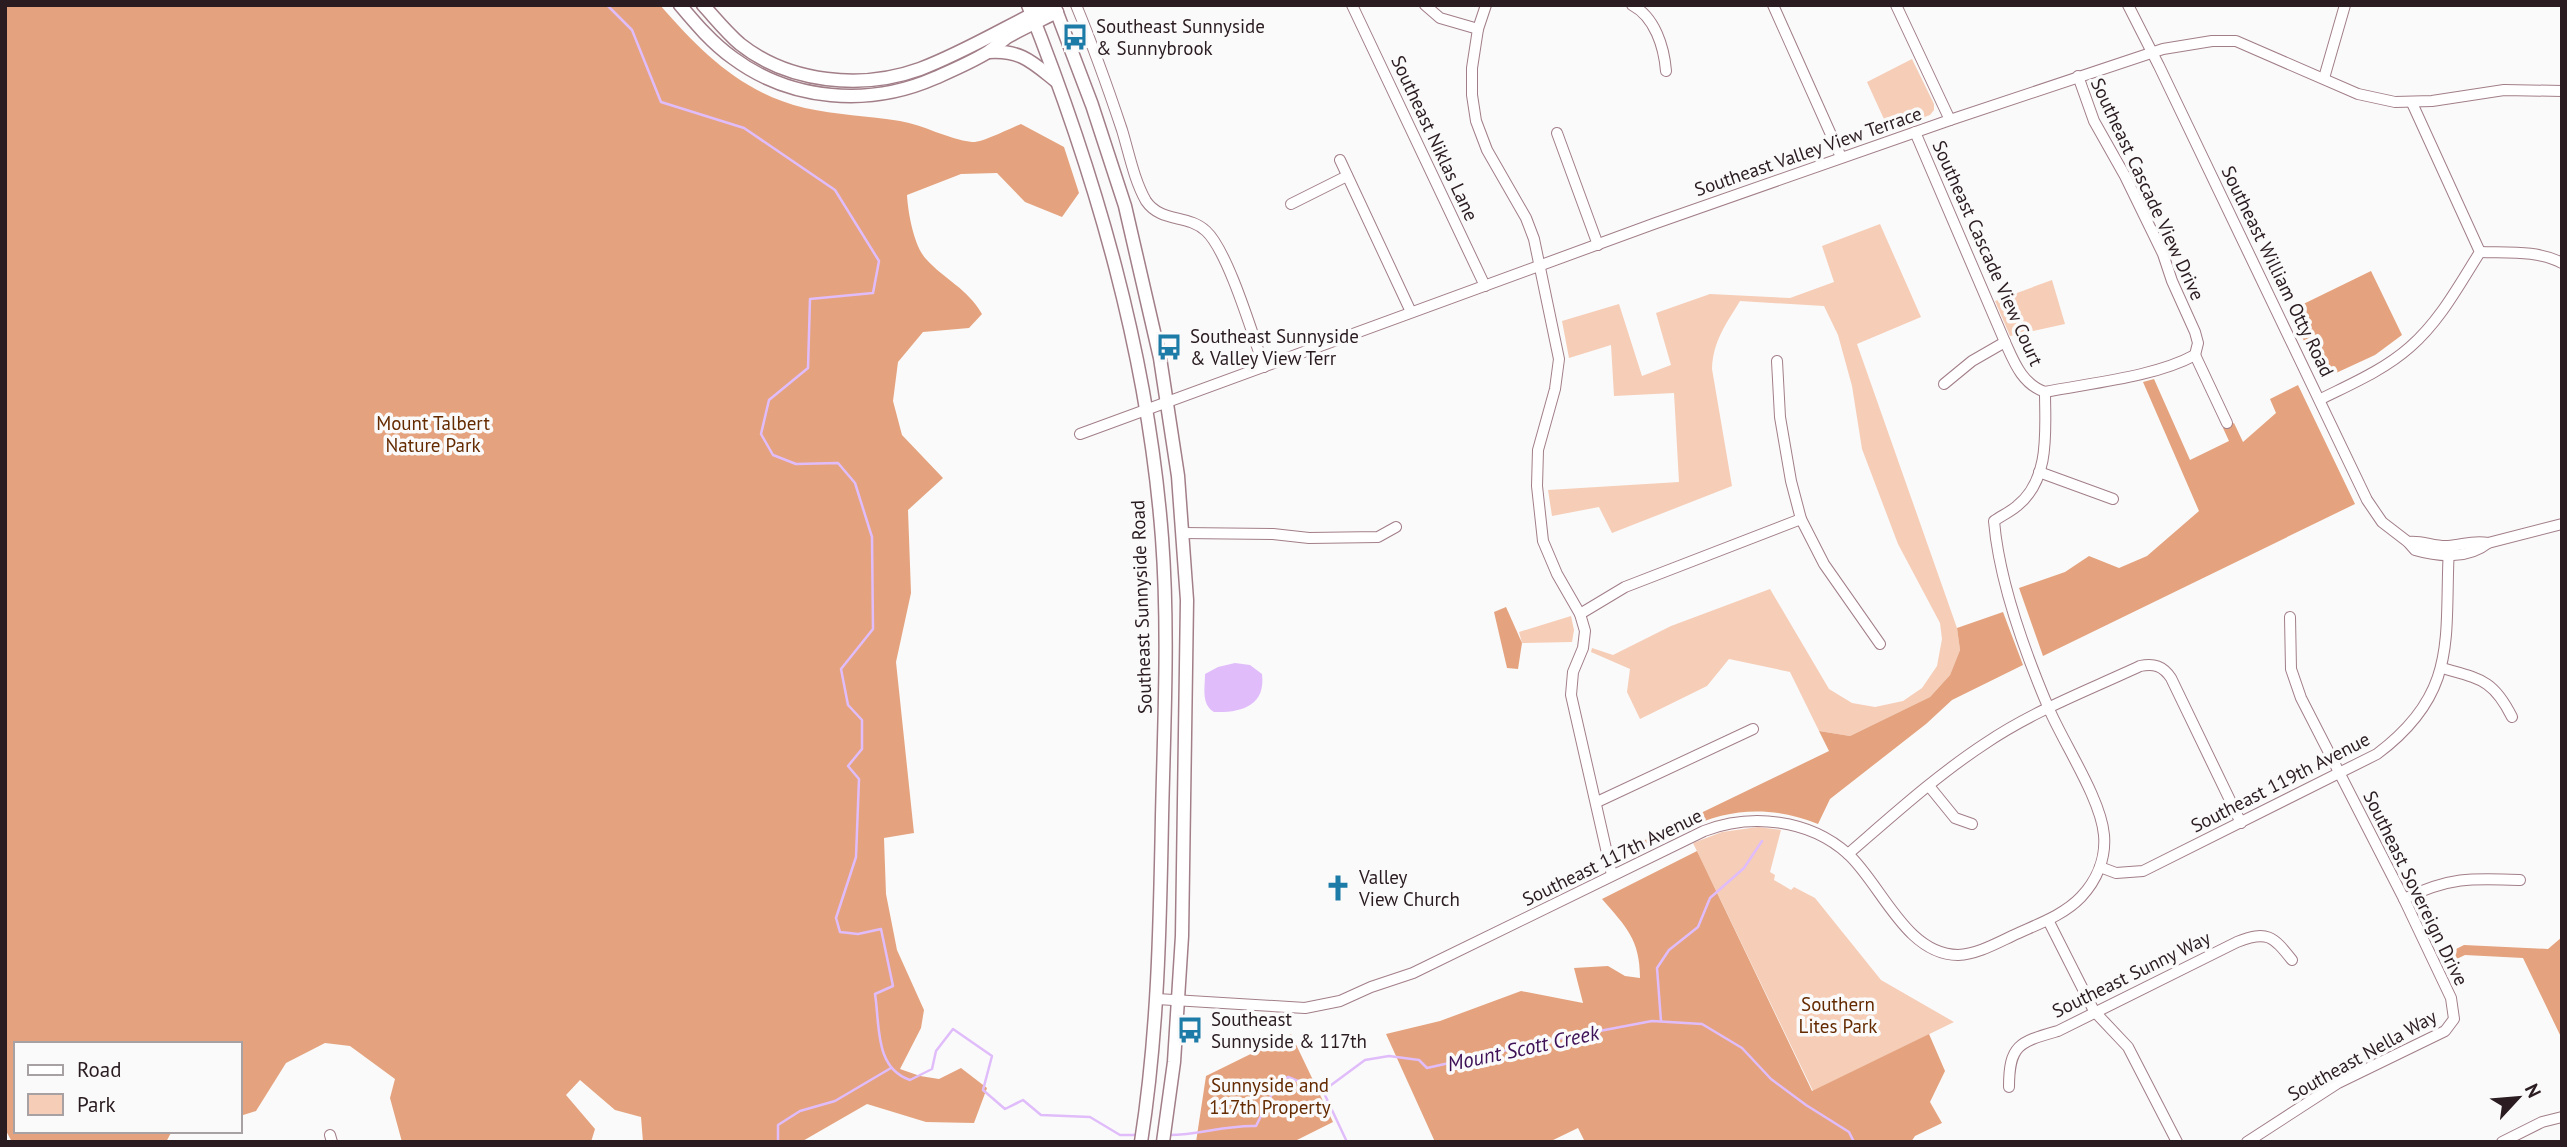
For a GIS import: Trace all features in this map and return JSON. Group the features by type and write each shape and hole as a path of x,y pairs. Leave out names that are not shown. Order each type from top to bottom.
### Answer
{"main road":[{"path":"680,5 711,40 744,66 778,84 807,92 848,96 887,93 936,78 988,52 1031,14"},
{"path":"703,5 724,28 758,56 821,79 859,81 895,76 922,68 1031,14 1054,8 1092,105 1125,206 1157,347 1176,458 1187,600 1182,936 1179,1001 1163,1142"},
{"name":"Southeast Sunnyside Road","path":"1031,14 1082,152 1114,261 1146,410 1158,499 1165,609 1160,942 1148,1096 1141,1142"},
{"path":"988,52 1015,53 1030,60 1058,82"}],"street":[{"path":"1076,5 1147,202 1157,213 1193,223 1214,239 1265,367"},
{"name":"Southeast Niklas Lane","path":"1352,5 1485,286"},
{"path":"1425,5 1440,18 1478,29"},
{"path":"1486,5 1478,29 1472,68 1472,95 1476,121 1487,150 1535,239 1559,359 1555,389 1538,450 1539,509 1543,541 1549,557 1580,614 1585,631 1583,648 1573,672 1571,695 1612,875"},
{"path":"1632,5 1646,17 1657,34 1664,51 1666,71"},
{"path":"1773,5 1841,157"},
{"path":"1896,5 1950,120"},
{"name":"Southeast William Otty Road","path":"2128,5 2375,513 2388,528 2415,550 2479,551 2488,543 2562,524"},
{"path":"2324,78 2345,5"},
{"name":"Southeast Valley View Terrace","path":"1080,434 1841,157 2152,52 2212,41 2236,41 2370,97 2412,103 2504,90 2562,91"},
{"name":"Southeast Cascade View Drive","path":"2078,76 2094,121 2125,176 2163,254 2195,331 2198,343 2195,355 2228,422"},
{"path":"2412,103 2480,252"},
{"name":"Southeast Cascade View Court","path":"1915,132 2005,342 2027,381 2045,392 2149,371 2195,355"},
{"path":"1557,133 1598,244"},
{"path":"1340,160 1411,312"},
{"path":"1291,204 1348,176"},
{"path":"2321,399 2378,370 2422,336 2438,317 2480,252"},
{"path":"2480,252 2526,253 2562,264"},
{"path":"1944,384 1972,361 2005,342"},
{"path":"1777,361 1780,417 1791,481 1801,519 1824,564 1880,644"},
{"path":"2045,392 2046,442 2039,472 2026,496 2017,506 1994,521 2002,570 2049,709 2101,819 2104,844 2101,867"},
{"path":"2039,472 2113,499"},
{"path":"1580,614 1625,587 1801,519"},
{"path":"1183,533 1273,534 1309,538 1378,537 1395,527"},
{"name":"Southeast 119th Avenue","path":"2101,867 2116,873 2143,871 2340,774 2377,754 2406,731 2431,694 2442,668 2447,643 2449,551"},
{"name":"Southeast Sovereign Drive","path":"2290,617 2291,669 2301,698 2451,998 2454,1019"},
{"path":"1848,854 1929,786 1986,743 2049,709 2151,663 2166,672 2177,690 2241,823"},
{"path":"2442,668 2490,684 2512,717"},
{"path":"1597,802 1753,729"},
{"path":"1929,786 1955,818 1972,824"},
{"name":"Southeast 117th Avenue","path":"1157,999 1281,1009 1305,1009 1340,1001 1413,973 1704,831 1742,821 1778,822 1812,832 1848,854 1912,934 1931,948 1958,955 1977,952 2048,920 2079,900 2091,886 2101,867"},
{"path":"2404,900 2425,889 2463,879 2521,880"},
{"path":"2048,920 2094,1011 2128,1047 2176,1142"},
{"name":"Southeast Sunny Way","path":"2009,1087 2009,1068 2012,1054 2017,1048 2032,1039 2058,1031 2251,936 2276,939 2292,960"},
{"name":"Southeast Nella Way","path":"2247,1142 2338,1083 2445,1031 2454,1019"},
{"path":"2502,1142 2542,1122 2562,1116"}],"green space":[{"name":"Mount Talbert Nature Park","path":"5,5 660,5 691,39 724,68 742,81 782,101 805,108 900,121 972,142 989,138 1021,124 1064,147 1079,193 1062,217 1025,202 997,173 961,174 907,195 912,229 922,253 933,266 970,297 982,314 969,328 923,332 898,362 893,401 902,435 943,478 908,510 911,593 896,662 914,833 884,838 886,894 897,950 924,1010 921,1028 900,1069 939,1079 961,1068 987,1088 974,1123 926,1122 867,1104 801,1142 643,1142 641,1117 615,1110 580,1080 566,1095 595,1129 591,1142 402,1142 390,1098 395,1079 350,1046 325,1043 286,1063 256,1111 242,1115 242,1042 14,1042 14,1133 171,1133 166,1142 12,1142 5,1129"},
{"path":"1912,59 1934,104 1934,110 1930,115 1889,130 1867,82"},
{"path":"1880,224 1921,317 1857,344 1957,628 1960,650 1950,675 1930,697 1850,736 1819,731 1790,672 1729,659 1707,686 1640,719 1627,692 1630,669 1591,652 1592,648 1613,655 1671,626 1770,589 1829,689 1852,703 1875,707 1903,701 1922,688 1937,666 1942,639 1940,623 1898,544 1862,449 1852,386 1838,335 1824,306 1740,301 1721,333 1712,369 1732,486 1612,533 1599,507 1552,516 1548,490 1679,482 1674,393 1614,396 1611,345 1569,358 1562,321 1619,304 1642,376 1671,365 1656,313 1710,294 1790,298 1834,282 1822,246"},
{"path":"2371,271 2402,335 2375,355 2323,379 2289,311"},
{"path":"2052,280 2065,324 2010,336 1995,301"},
{"path":"2154,379 2190,460 2229,441 2223,428 2234,423 2243,442 2276,413 2270,399 2298,385 2355,504 2043,656 2019,588 2065,572 2089,556 2119,568 2147,556 2199,511 2143,382"},
{"path":"1506,607 1522,643 1518,669 1507,668 1494,612"},
{"path":"2003,612 2023,665 1952,700 1926,724 1830,799 1818,824 1785,814 1735,813 1719,816 1686,829 1684,826 1626,852 1620,852 1829,751 1819,731 1850,736 1930,697 1950,675 1960,650 1957,628"},
{"path":"1571,616 1574,630 1572,642 1522,643 1519,632"},
{"name":"Southern Lites Park","path":"1758,827 1781,830 1770,872 1775,875 1774,880 1791,890 1794,887 1815,898 1881,980 1954,1022 1813,1091 1693,843 1722,832"},
{"path":"1697,851 1812,1091 1929,1034 1945,1071 1930,1102 1942,1123 1915,1136 1911,1142 1585,1142 1578,1128 1549,1142 1435,1142 1386,1034 1440,1021 1521,991 1583,1003 1574,968 1608,966 1625,976 1640,978 1637,953 1630,934 1602,899"},
{"path":"2562,937 2562,1039 2523,958 2465,955 2444,965 2440,957 2464,945 2548,949"},
{"name":"Sunnyside and 117th Property","path":"1291,1034 1333,1122 1293,1142 1196,1142 1206,1076"}],"shaded area":[{"path":"1235,663 1250,665 1262,674 1260,694 1242,709 1214,712 1205,700 1205,674"}],"waterway":[{"name":"Mount Scott Creek","path":"607,5 632,30 661,102 744,128 835,190 879,261 873,293 810,299 808,368 769,400 761,434 773,455 796,464 838,463 855,483 872,537 873,629 841,669 848,705 862,720 862,749 848,766 859,779 856,857 836,918 840,932 858,934 881,929 893,986 875,994 884,1055 898,1074 910,1080 932,1069 936,1051 953,1029 992,1056 983,1090 1005,1109 1023,1100 1041,1115 1090,1117 1120,1135 1138,1135"},
{"path":"1661,1021 1657,968 1669,950 1698,927 1710,898 1744,868 1762,841"},
{"name":"Mount Scott Creek","path":"1169,1135 1256,1126 1276,1086 1288,1077 1323,1091 1365,1060 1389,1056 1419,1060 1427,1068 1652,1021 1702,1024 1742,1048 1771,1079 1849,1132 1854,1142"},
{"path":"778,1142 778,1125 800,1111 835,1101 891,1068"},
{"path":"1323,1091 1347,1142"}],"place":[{"name":"Southeast Sunnyside & Sunnybrook","path":"1075,37"},
{"name":"Southeast Sunnyside & Valley View Terr","path":"1169,347"},
{"name":"Valley View Church","path":"1338,888"},
{"name":"Southeast Sunnyside & 117th","path":"1190,1030"}]}
